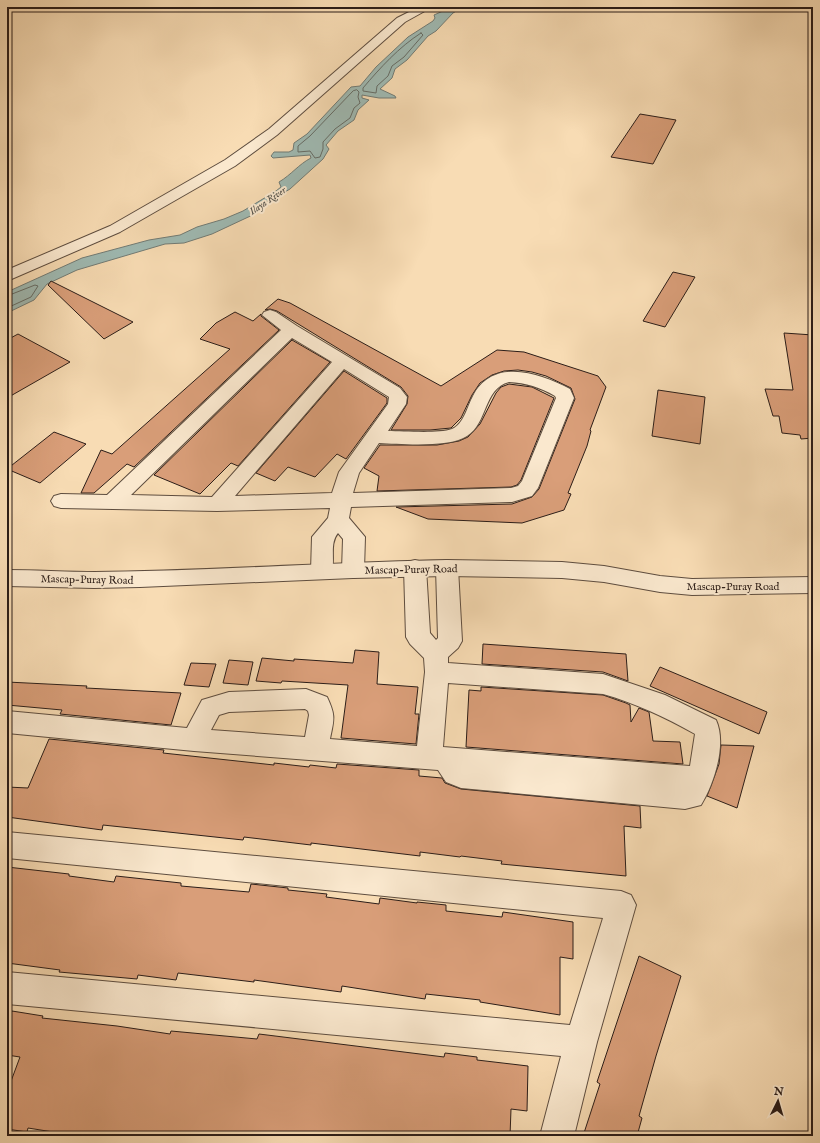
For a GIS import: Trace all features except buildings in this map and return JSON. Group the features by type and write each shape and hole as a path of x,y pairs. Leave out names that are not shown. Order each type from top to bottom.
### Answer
{"street":[{"path":"7,276 115,229 230,164 273,132 401,20 427,7"},
{"path":"270,315 341,362 394,392 398,397 397,404 349,472 344,485 339,510 323,537 322,571"},
{"path":"112,503 291,330"},
{"path":"218,504 341,362"},
{"path":"61,501 218,504 339,510 512,495 525,491 531,483 565,398 564,393 553,387 525,378 512,376 489,384 482,394 468,425 458,433 445,436 373,437"},
{"path":"339,510 354,537 353,570"},
{"path":"7,722 315,750 700,779 708,736 707,728 694,720 627,690 603,684 436,663 418,637 415,568"},
{"path":"437,758 436,663 450,641 447,568"},
{"name":"Mascap-Puray Road","path":"7,578 140,580 322,571 447,568 562,570 604,574 660,584 692,587 761,587 813,584"},
{"path":"194,740 205,716 211,708 229,702 306,699 318,704 322,715 315,750"},
{"path":"7,845 621,905 581,1042 557,1136"},
{"path":"7,988 581,1042"}],"water":[{"name":"Ilaya River","path":"452,7 463,7 453,13 436,31 428,36 407,60 395,69 392,78 380,89 395,96 396,98 379,98 362,95 362,98 369,100 358,110 354,120 338,131 326,145 329,149 323,159 290,189 283,192 281,196 257,205 259,212 212,234 184,243 165,244 77,270 47,284 34,300 7,313 7,292 82,258 149,240 180,235 197,227 224,219 243,211 276,191 281,187 279,182 311,158 310,155 273,158 271,156 274,152 289,152 293,150 294,143 307,134 351,87 360,86 376,67 408,37 433,21 435,18 434,15"}]}
